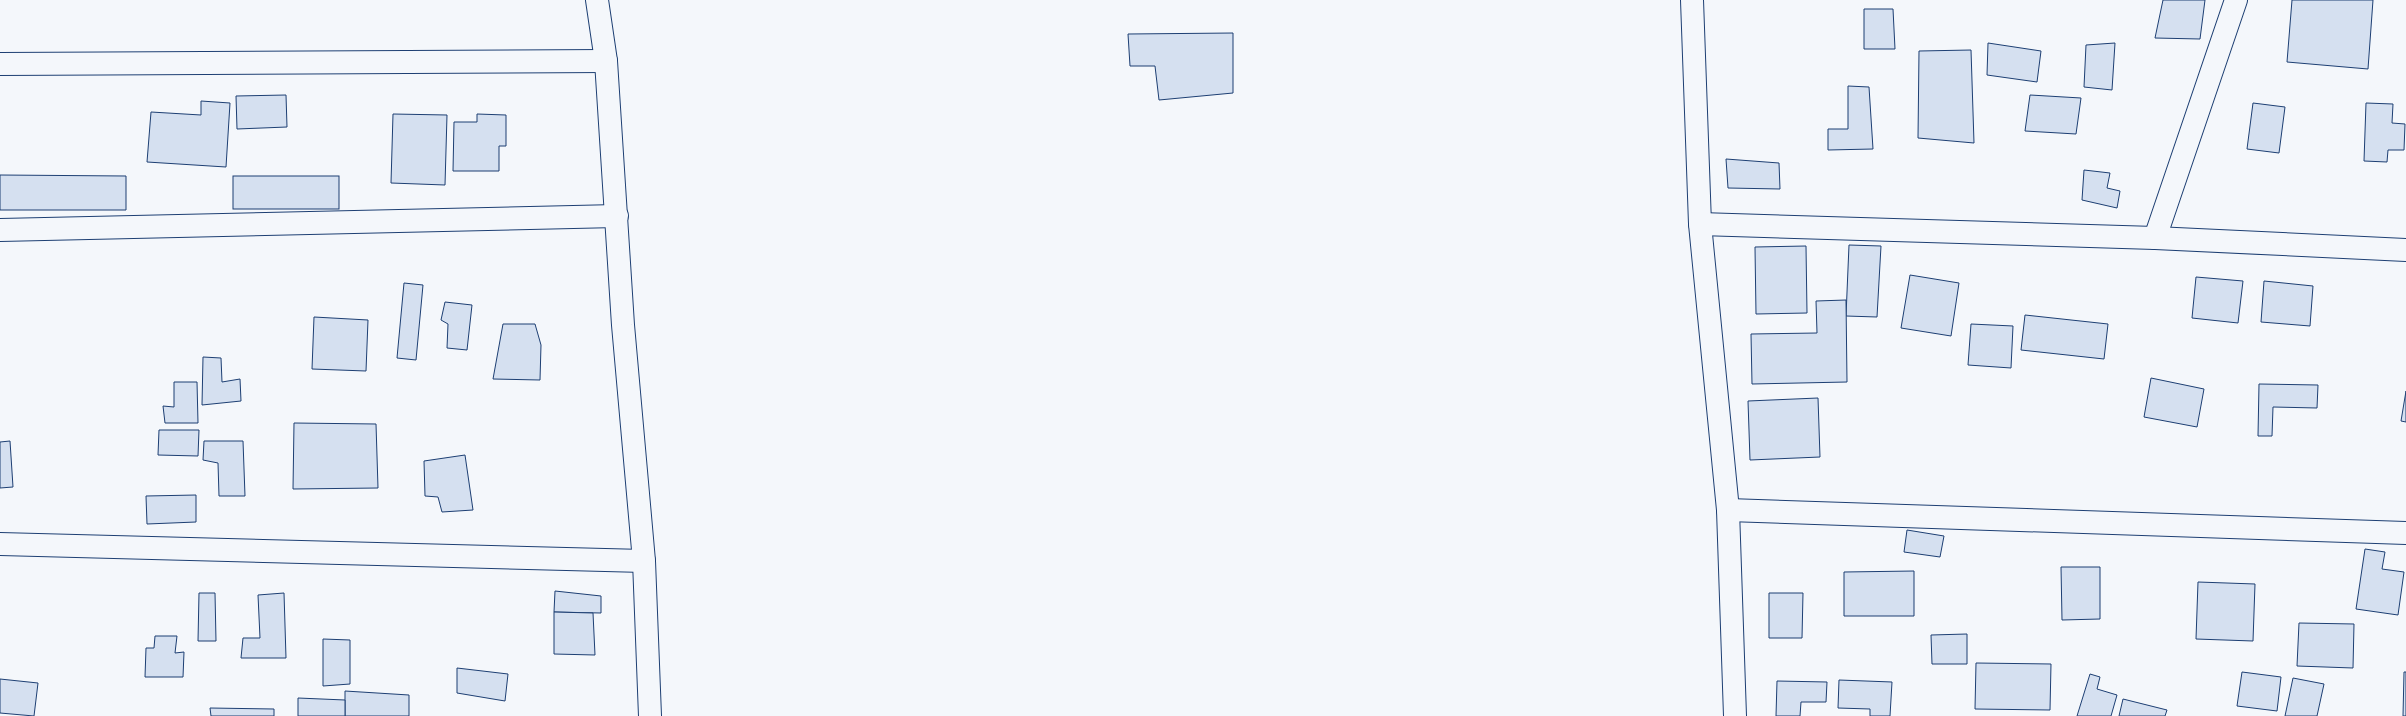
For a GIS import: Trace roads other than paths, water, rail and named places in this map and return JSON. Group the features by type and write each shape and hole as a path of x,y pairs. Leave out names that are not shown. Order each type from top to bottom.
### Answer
{"street":[{"path":"597,0 606,61 623,325 644,562 650,716"},
{"path":"1692,0 1700,224 1728,510 1736,716"},
{"path":"2155,238 2236,0"},
{"path":"0,64 606,61"},
{"path":"0,230 617,216"},
{"path":"1700,224 2155,238 2406,250"},
{"path":"1728,510 2406,533"},
{"path":"0,544 644,562"}]}
